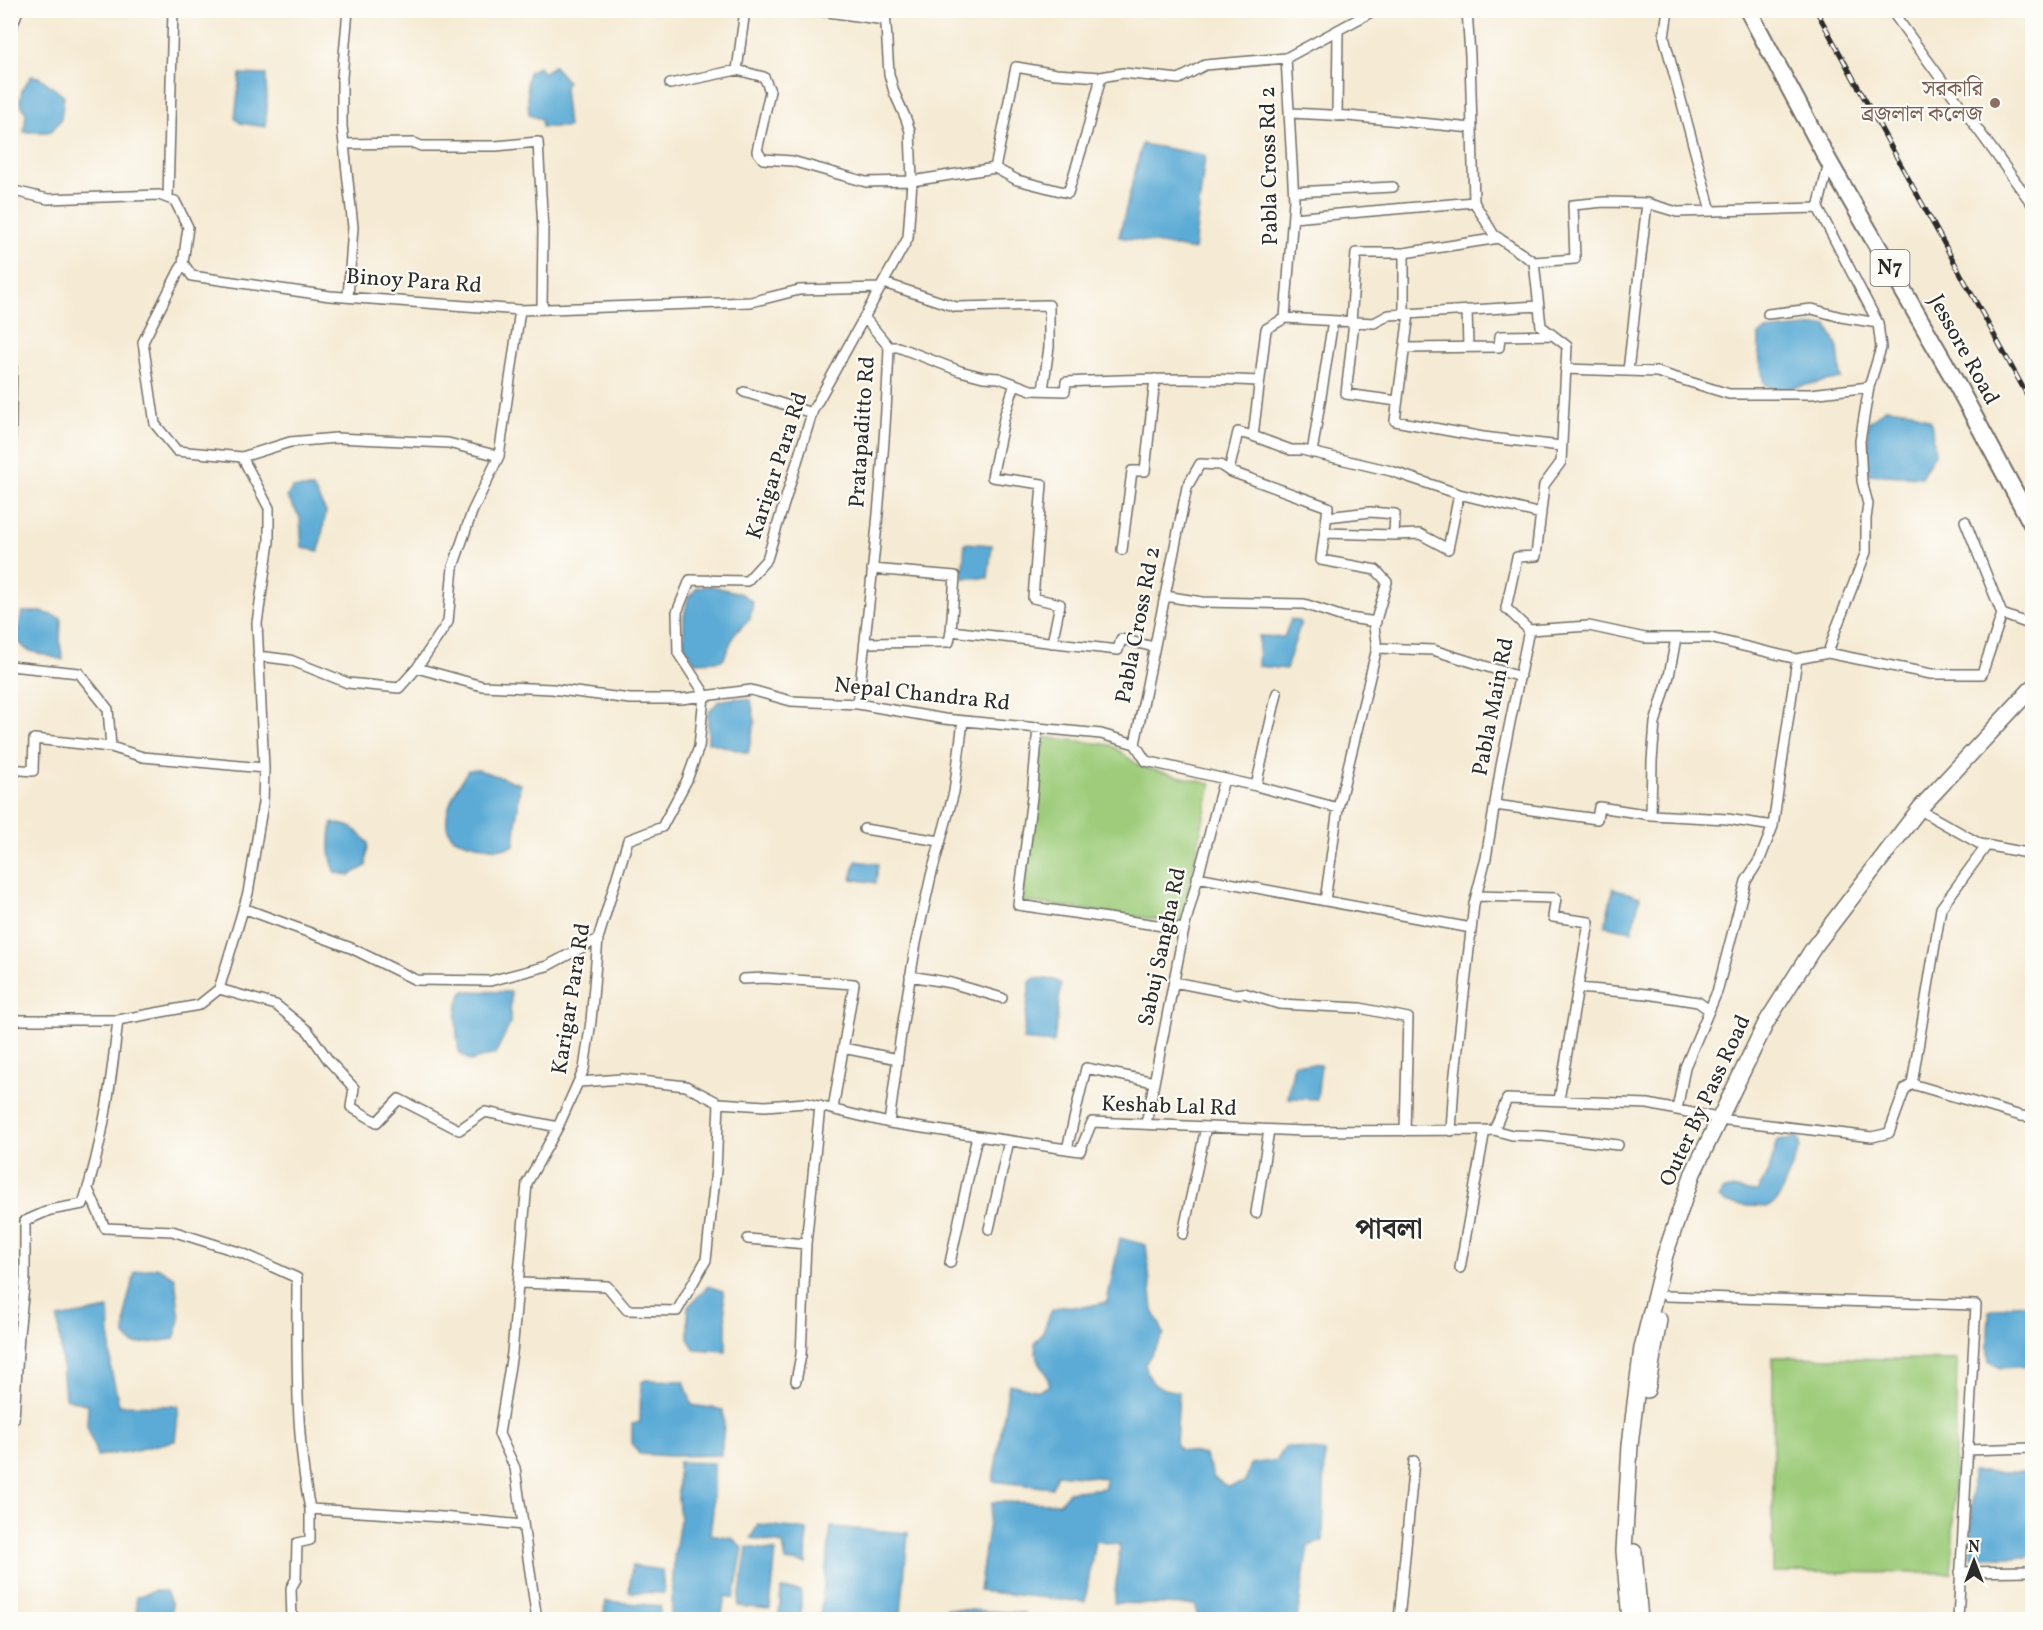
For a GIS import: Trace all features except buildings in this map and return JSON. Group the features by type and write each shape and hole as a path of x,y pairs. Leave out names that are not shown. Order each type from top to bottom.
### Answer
{"highway":[{"name":"Jessore Road","path":"1748,10 1829,162 1950,372 2032,524"}],"main road":[{"name":"Outer By Pass Road","path":"1640,1620 1634,1550 1640,1444 1653,1349 1676,1253 1701,1176 1723,1119 1766,1023 1814,947 1921,807 2032,688"},
{"name":"Outer By Pass Road","path":"1630,1620 1624,1551 1630,1445 1642,1348 1665,1255 1693,1173 1772,1026 1819,951 1959,774 2032,699"}],"street":[{"path":"10,33 18,10"},
{"path":"168,198 173,10"},
{"path":"348,10 342,77 342,126 352,227 348,297"},
{"path":"737,70 745,10"},
{"path":"814,10 885,15 889,74 910,131 912,181 908,238 864,317"},
{"path":"995,168 1016,67 1056,74 1101,77 1123,73 1179,79 1205,65 1286,58 1375,10"},
{"path":"1467,10 1474,202 1494,235 1534,262 1575,259 1573,205 1604,202 1647,203 1677,212 1818,208"},
{"path":"1668,10 1664,37 1711,210"},
{"path":"1891,10 2032,204"},
{"path":"1337,116 1338,30"},
{"name":"Pabla Cross Rd 2","path":"1285,318 1294,192 1286,58"},
{"path":"670,84 737,70 764,77 770,91 757,152 763,159 792,161 866,182 912,181 995,168 1017,180 1068,193 1101,77"},
{"path":"1291,114 1472,128"},
{"path":"344,144 414,143 421,146 496,146 538,142 543,229 542,309"},
{"path":"1828,653 1866,552 1868,504 1862,482 1860,441 1869,387 1881,348 1878,323 1818,208 1829,162"},
{"path":"1294,192 1393,187"},
{"path":"10,190 48,199 159,195 175,201 188,227 183,262 143,342 155,424 177,451 242,457 290,442 336,438 448,443 499,456"},
{"path":"1293,218 1474,202"},
{"path":"1628,371 1647,203"},
{"path":"1397,401 1346,394 1353,322 1356,254 1404,254 1499,238"},
{"path":"1404,254 1407,314 1395,420 1484,437 1561,446"},
{"name":"Binoy Para Rd","path":"183,262 192,276 348,297 520,310 751,302 799,290 883,286 956,307 1049,305 1049,347 1043,390"},
{"name":"Pabla Main Rd","path":"1451,1131 1454,1083 1476,896 1486,858 1501,766 1529,630 1506,608 1517,557 1536,556 1544,485 1560,462 1566,346 1541,326 1534,262"},
{"path":"1253,435 1266,329 1285,318 1374,324 1389,315 1539,306"},
{"path":"1768,314 1812,309 1841,317 1878,323"},
{"path":"258,656 290,660 348,684 399,688 417,668 448,622 453,567 472,512 499,456 520,310"},
{"path":"1467,310 1468,347"},
{"name":"Pratapaditto Rd","path":"858,704 887,406 889,347 864,317"},
{"name":"Karigar Para Rd","path":"537,1620 515,1468 499,1434 512,1353 527,1183 558,1127 584,1069 591,1021 598,939 628,840 662,827 687,780 699,747 704,696 678,653 677,612 690,580 747,580 768,559 812,413 864,317"},
{"path":"1312,453 1333,321"},
{"path":"1404,348 1498,347 1500,336 1553,335"},
{"path":"889,347 898,347 960,371 983,377 999,378 1031,390 1065,391 1066,382 1213,378 1259,381"},
{"path":"10,357 12,358 10,468"},
{"path":"1565,369 1657,372 1729,394 1811,394 1869,387"},
{"path":"1122,550 1132,471 1145,471 1155,379"},
{"path":"1015,384 1005,414 992,477 1042,484 1033,598 1060,604 1052,643"},
{"path":"744,392 812,413"},
{"path":"1325,901 1338,808 1377,648 1374,627 1387,582 1376,570 1321,560 1328,507 1229,471 1238,432 1253,435 1291,450 1391,471 1459,494 1541,514"},
{"path":"10,1020 118,1020 199,1005 219,989 248,892 263,803 264,768 257,622 269,542 269,508 242,457"},
{"name":"Pabla Cross Rd 2","path":"1135,744 1187,487 1200,464 1220,465 1229,471"},
{"path":"1324,533 1420,534 1448,549 1459,494"},
{"path":"1327,517 1370,512 1395,514 1394,535"},
{"path":"1529,630 1589,626 1645,638 1710,638 1797,659 1828,653 1931,674 1982,674 2002,614 1965,521"},
{"path":"865,643 949,642 951,631 955,576 872,569"},
{"path":"1165,596 1202,602 1304,604 1343,617 1376,622"},
{"path":"2002,614 2032,625"},
{"path":"951,631 1118,650 1121,639 1154,647"},
{"path":"1651,815 1655,723 1669,676 1676,638"},
{"path":"1377,648 1433,650 1520,677"},
{"path":"1677,1110 1685,1067 1717,992 1746,881 1760,859 1773,826 1797,659"},
{"path":"10,666 79,673 108,709 111,747"},
{"name":"Nepal Chandra Rd","path":"417,668 482,686 552,689 630,699 681,699 751,690 791,701 858,704 963,721 1101,734 1135,744"},
{"path":"1256,786 1277,693"},
{"path":"889,1123 916,943 940,840 954,792 963,721"},
{"path":"1038,727 1032,797 1018,905 1184,929"},
{"path":"10,769 33,771 34,739 111,747 143,757 264,768"},
{"path":"1135,744 1146,761 1256,786 1338,808"},
{"name":"Sabuj Sangha Rd","path":"1146,1124 1184,929 1224,779"},
{"path":"1495,805 1597,819 1599,807 1651,815 1727,819 1773,826"},
{"path":"1927,814 1956,832 1987,845 2032,854"},
{"path":"864,829 940,840"},
{"path":"1460,1268 1490,1130 1507,1099 1648,1104 1723,1119 1872,1137 1890,1133 1905,1089 1912,1084 1941,908 1987,845"},
{"path":"1197,877 1472,928"},
{"path":"1476,896 1556,898 1553,917 1589,922 1559,1100"},
{"path":"243,908 351,948 416,980 490,981 547,966 598,939"},
{"path":"910,976 951,983 1002,998"},
{"path":"743,979 765,978 854,984 833,1109"},
{"path":"1174,982 1235,994 1244,993 1279,1004 1360,1008 1408,1018 1405,1131"},
{"path":"1578,988 1647,994 1698,1002 1709,1010"},
{"path":"219,989 276,1005 308,1031 329,1061 354,1088 351,1107 377,1122 399,1099 459,1130 485,1112 558,1127"},
{"path":"14,1419 25,1278 25,1221 50,1210 83,1204 94,1172 110,1095 118,1020"},
{"path":"843,1048 898,1059"},
{"path":"579,1082 622,1079 686,1086 719,1103 765,1106 806,1103 889,1123 1067,1149 1086,1068 1154,1082"},
{"path":"1912,1084 2021,1116 2032,1117"},
{"path":"518,1283 607,1286 627,1310 677,1311 706,1260 716,1170 719,1103"},
{"path":"796,1382 801,1355 806,1244 820,1106"},
{"name":"Keshab Lal Rd","path":"1067,1149 1080,1151 1092,1122 1269,1130 1490,1130 1512,1135 1543,1136 1618,1145"},
{"path":"1183,1234 1206,1127"},
{"path":"1256,1213 1269,1130"},
{"path":"950,1263 977,1136"},
{"path":"989,1229 1009,1140"},
{"path":"88,1189 105,1228 172,1231 242,1253 297,1278 297,1392 304,1480 310,1509 310,1540 297,1544 296,1579 291,1588 292,1620"},
{"path":"748,1239 806,1244"},
{"path":"1666,1296 1976,1305 1958,1619 1956,1620"},
{"path":"1967,1450 2032,1448"},
{"path":"1399,1620 1414,1461"},
{"path":"310,1509 442,1517 523,1525"},
{"path":"1960,1572 2032,1571"}],"green space":[{"path":"1043,737 1111,745 1141,767 1211,784 1181,923 1022,901"},
{"path":"1773,1357 1957,1360 1952,1573 1773,1572"}],"water":[{"path":"539,66 543,73 554,66 567,81 564,88 568,127 542,127 541,119 529,115 527,80 529,72"},
{"path":"240,74 266,75 265,127 240,123 235,118"},
{"path":"31,76 39,77 64,96 61,119 51,132 24,132 26,113 20,102 22,90"},
{"path":"1142,144 1205,155 1194,250 1119,237"},
{"path":"1827,325 1838,348 1841,378 1777,391 1764,384 1759,355 1759,335 1765,331"},
{"path":"1886,408 1912,411 1931,421 1935,453 1921,477 1866,474 1868,423"},
{"path":"292,488 313,488 326,512 319,551 302,548 300,517 287,497"},
{"path":"965,543 992,545 988,578 962,578"},
{"path":"712,586 742,594 753,602 750,619 735,633 724,658 719,661 695,662 684,644 684,616 688,598 698,587"},
{"path":"22,612 42,612 61,618 60,644 63,660 27,650 16,639"},
{"path":"1291,619 1301,622 1286,669 1258,666 1259,636 1284,637"},
{"path":"736,698 751,700 755,722 748,753 708,742 708,713 719,701"},
{"path":"468,770 479,770 520,784 514,846 489,848 461,841 451,835 447,820 448,811"},
{"path":"332,823 353,828 368,843 366,866 350,875 336,873 333,866 330,848"},
{"path":"856,861 878,864 876,883 851,879"},
{"path":"1613,888 1640,897 1632,931 1605,926"},
{"path":"1035,978 1055,980 1061,984 1054,1043 1023,1040 1030,982"},
{"path":"464,991 511,992 510,1024 495,1054 470,1061 459,1052 457,1012"},
{"path":"1294,1063 1321,1065 1317,1099 1288,1098"},
{"path":"1795,1133 1800,1141 1800,1148 1778,1200 1768,1207 1735,1205 1719,1198 1724,1190 1728,1189 1757,1192 1769,1170 1778,1141 1792,1139"},
{"path":"1120,1238 1146,1245 1153,1310 1164,1334 1145,1364 1152,1382 1165,1389 1179,1392 1176,1445 1181,1450 1205,1455 1214,1478 1228,1487 1245,1482 1251,1464 1277,1460 1286,1446 1325,1452 1323,1541 1308,1546 1297,1619 1197,1619 1196,1605 1114,1603 1120,1545 1095,1541 1085,1602 979,1591 992,1502 1060,1503 1068,1492 1105,1488 1106,1478 1057,1474 1052,1488 993,1481 1009,1384 1039,1391 1050,1385 1037,1359 1035,1343 1044,1331 1052,1310 1064,1306 1084,1307 1107,1302"},
{"path":"157,1267 175,1278 180,1320 174,1339 133,1344 125,1335 126,1306 135,1272"},
{"path":"708,1286 723,1291 726,1351 694,1349 688,1338 688,1307"},
{"path":"2032,1304 2032,1366 2001,1368 1989,1362 1989,1311 2010,1305"},
{"path":"109,1309 111,1369 119,1405 179,1406 175,1441 97,1456 87,1425 88,1405 65,1398 58,1318"},
{"path":"645,1380 684,1381 692,1405 723,1410 721,1455 639,1454 632,1443 632,1424 640,1422 641,1383"},
{"path":"678,1462 713,1463 713,1511 710,1534 732,1538 743,1548 734,1598 725,1596 721,1619 671,1619 674,1558 680,1520"},
{"path":"1972,1472 2032,1472 2032,1557 1971,1557"},
{"path":"758,1524 807,1530 806,1564 786,1561 783,1544 751,1538"},
{"path":"831,1527 908,1533 901,1614 921,1616 920,1619 834,1620 820,1618"},
{"path":"747,1547 776,1551 770,1609 738,1606"},
{"path":"632,1566 662,1570 664,1593 629,1592"},
{"path":"781,1589 801,1591 801,1615 779,1615"},
{"path":"154,1591 166,1591 172,1605 171,1619 137,1619 136,1597"},
{"path":"606,1601 660,1606 659,1619 603,1619"},
{"path":"946,1609 1025,1613 1024,1619 946,1620"}],"railway":[{"path":"1816,10 2032,404"}],"place":[{"name":"সরকারি ব্রজলাল কলেজ","path":"1995,103"}],"district":[{"name":"পাবলা","path":"1389,1230"}]}
